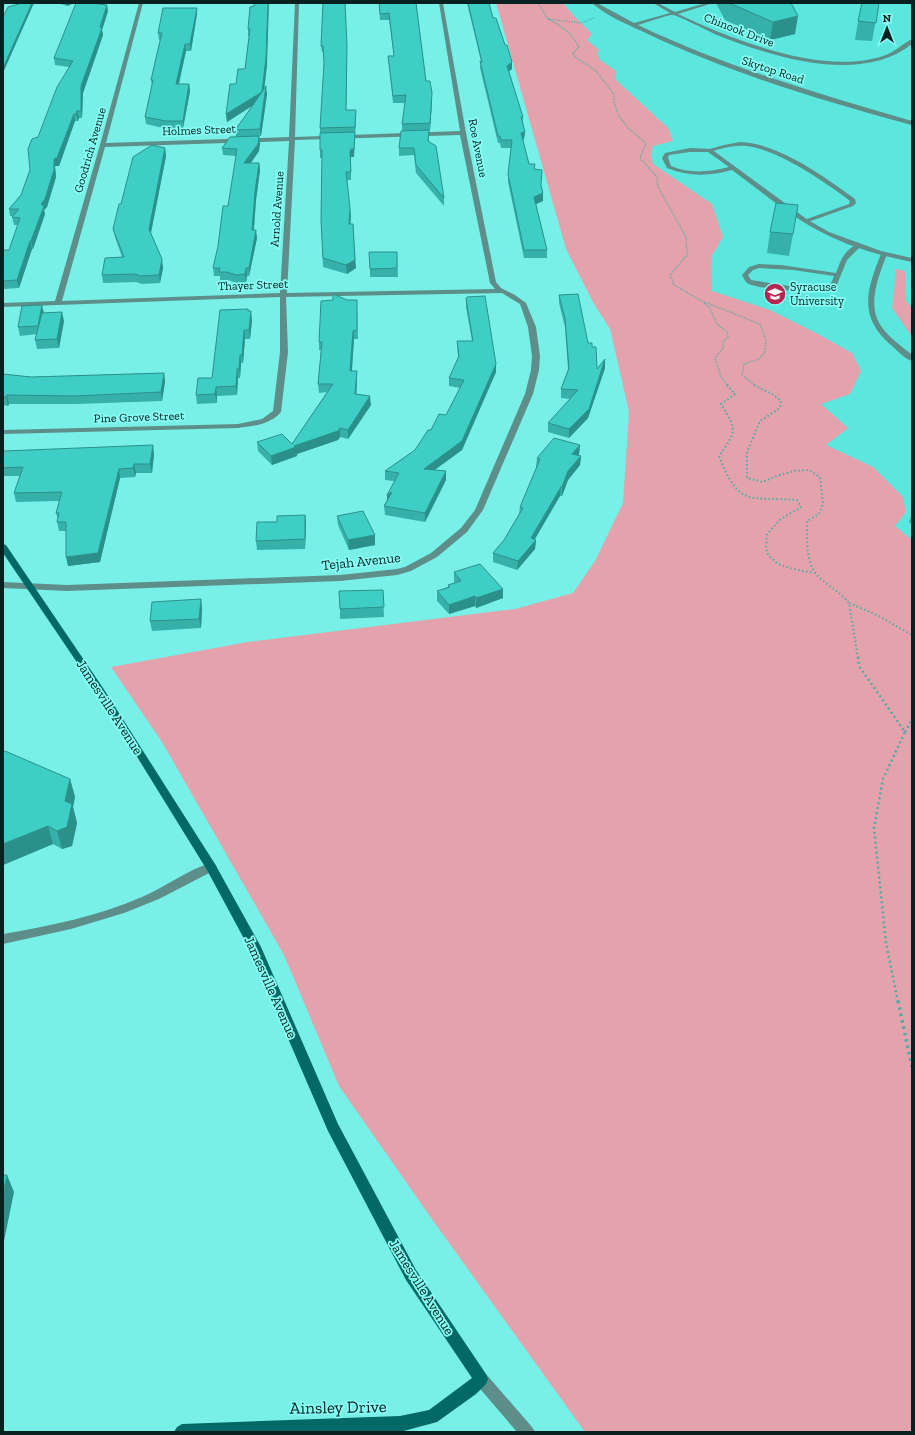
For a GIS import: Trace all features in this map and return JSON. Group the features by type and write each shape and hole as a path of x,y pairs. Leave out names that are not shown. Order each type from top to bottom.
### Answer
{"street":[{"name":"Goodrich Avenue","path":"58,302 103,145 141,3"},
{"name":"Arnold Avenue","path":"274,415 277,412 284,352 283,295 292,138 297,3"},
{"name":"Roe Avenue","path":"441,3 493,283 503,292"},
{"name":"Skytop Road","path":"594,3 610,14 633,25 698,54 745,72 912,122"},
{"name":"Skytop Road","path":"606,3 633,25"},
{"name":"Chinook Drive","path":"655,3 672,13 748,46 778,55 808,60 845,62 878,59 896,53 912,42"},
{"path":"633,25 711,3"},
{"name":"Holmes Street","path":"103,145 464,133"},
{"path":"733,168 720,172 698,174 680,172 669,167 665,158 667,154 673,152 709,150 737,144 751,145 786,159 838,189 853,200 851,205 806,221"},
{"path":"709,150 806,221 827,233 858,246 884,254 912,260"},
{"path":"838,274 769,267 753,268 748,270 745,275 746,279 752,282 825,290 833,287 849,253 858,246"},
{"path":"884,254 875,279 870,310 875,323 883,333 912,359"},
{"name":"Thayer Street","path":"3,305 283,295 503,292"},
{"name":"Tejah Avenue","path":"3,585 67,588 340,578 397,572 408,569 434,555 464,530 478,510 531,388 536,356 532,327 523,303 513,296 503,292"},
{"name":"Pine Grove Street","path":"3,432 238,426 251,425 267,420 274,415"},
{"name":"Jamesville Avenue","path":"3,547 100,690 211,867 255,947 337,1134 411,1275 481,1378 527,1432"},
{"path":"3,939 25,936 89,919 138,903 211,867"},
{"name":"Ainsley Drive","path":"182,1432 316,1429 400,1424 432,1417 471,1388 481,1378"}],"path":[{"path":"538,3 548,19 561,25 573,35 579,47 573,53 575,57 595,70 614,94 613,100 615,108 623,123 646,143 640,158 657,177 658,187 686,237 687,255 670,275 674,285 702,301 760,324 765,334 766,347 762,356 744,364 742,375 746,382 775,394 781,401 780,408 760,421 747,452 747,478 763,482 776,476 794,471 809,470 820,477 823,504 819,514 806,521 808,553 814,573"},
{"path":"548,19 581,23 610,14"},
{"path":"702,301 710,308 717,324 727,332 728,337 723,342 723,348 715,358 724,382 732,387 735,394 721,404 733,425 734,435 719,456 723,465 735,487 746,497 797,500 801,507 781,519 767,534 766,549 775,562 789,568 814,573 845,598 849,604 859,666 905,732"},
{"path":"849,604 879,616 902,631 912,635"},
{"path":"912,720 883,780 874,828 886,943 912,1067"}],"shaded area":[{"path":"496,3 563,3 592,34 587,40 599,50 597,53 600,60 616,71 615,79 668,128 673,141 653,146 651,155 653,164 712,204 723,237 711,257 712,291 770,310 852,353 861,371 850,394 821,404 848,428 826,445 873,467 903,497 906,512 895,526 912,540 912,1432 585,1432 429,1215 339,1086 284,955 162,742 111,667 248,642 515,609 573,593 595,561 623,503 629,412 610,329 594,304 566,249"},
{"name":"Syracuse University","path":"519,3 912,3 912,724"},
{"path":"896,269 905,271 906,300 912,309 912,337 892,308"}],"building":[{"path":"22,3 32,3 3,68 3,17 8,7"},
{"path":"76,3 107,5 100,27 102,28 81,86 81,111 77,111 76,114 74,114 57,158 54,159 54,170 45,199 41,204 44,206 17,280 3,281 3,250 9,250 20,218 12,217 19,209 9,209 21,195 30,170 28,149 32,139 38,137 57,87 73,61 54,58"},
{"path":"254,3 268,3 266,58 262,92 226,114 230,84 236,84 238,69 245,69 250,29 248,29 250,7 254,6"},
{"path":"323,3 345,3 347,45 346,110 356,110 355,127 320,128 324,63 323,46 321,46"},
{"path":"379,3 416,3 426,81 430,81 432,93 430,123 402,124 406,95 393,96 388,56 394,56 389,13 380,14"},
{"path":"468,3 489,3 493,18 496,18 505,45 507,45 512,62 507,66 523,117 521,117 525,132 521,133 529,164 535,164 534,169 542,170 541,185 543,193 534,197 547,250 524,250 508,174 512,140 501,140 500,136 498,136"},
{"path":"729,3 791,3 798,16 773,22"},
{"path":"862,3 879,3 876,23 858,21"},
{"path":"163,8 197,8 190,44 185,44 176,84 189,84 183,121 166,121 145,117 153,80 151,80 162,33 158,33"},
{"path":"266,86 260,129 235,130 246,115"},
{"path":"429,130 428,141 436,146 444,198 416,165 414,148 399,148 401,131"},
{"path":"355,132 354,149 351,149 350,152 351,172 346,172 350,208 349,224 353,224 355,260 346,265 323,258 321,220 322,150 320,150 320,133"},
{"path":"259,136 258,144 244,163 259,163 252,230 256,230 249,268 246,268 245,274 236,275 227,272 219,272 220,268 213,268 218,246 223,206 228,206 237,149 222,148 230,137"},
{"path":"152,145 165,148 149,229 162,259 159,275 102,275 105,258 124,257 113,229 119,204 121,204 133,157"},
{"path":"776,203 798,205 793,234 770,232"},
{"path":"369,252 397,252 397,268 370,269"},
{"path":"333,294 347,300 357,300 357,330 353,331 350,371 357,371 355,394 370,396 348,430 340,428 338,431 294,446 296,447 271,456 257,442 282,434 292,444 333,384 318,384 322,342 319,342 321,301 333,300"},
{"path":"578,294 588,343 592,343 592,347 596,347 597,369 605,359 589,409 569,429 548,423 578,390 561,389 569,368 565,319 559,295"},
{"path":"485,296 496,364 462,441 424,469 446,471 425,513 384,506 392,492 387,495 399,473 385,471 415,450 428,430 431,430 439,414 446,415 464,380 449,378 459,356 457,341 473,341 466,299 467,297"},
{"path":"42,305 38,326 18,327 22,306"},
{"path":"248,309 248,311 251,311 249,330 244,330 242,355 240,355 239,369 237,369 236,386 216,387 215,394 196,395 198,378 212,378 220,310"},
{"path":"62,312 57,339 35,340 42,313"},
{"path":"164,373 161,392 75,396 7,395 6,397 3,397 3,374 31,377"},
{"path":"554,438 580,445 572,454 581,456 568,471 562,487 531,538 536,540 518,561 493,553 504,540 523,508 520,507 540,459 537,458"},
{"path":"153,445 150,464 134,464 133,468 119,469 98,553 66,557 66,522 57,522 59,513 56,513 62,492 14,493 23,467 3,468 4,451"},
{"path":"363,511 375,535 348,540 337,516"},
{"path":"305,515 305,539 256,541 257,522 277,522 277,516"},
{"path":"480,564 503,589 476,598 475,596 449,605 437,591 450,587 448,585 461,581 454,572"},
{"path":"383,590 384,607 340,609 339,591"},
{"path":"201,599 199,619 150,621 152,602"},
{"path":"5,751 70,779 65,801 72,804 67,827 57,831 48,826 3,844 3,752"},
{"path":"3,1175 7,1175 3,1194"}],"place":[{"name":"Syracuse University","path":"775,294"}]}
